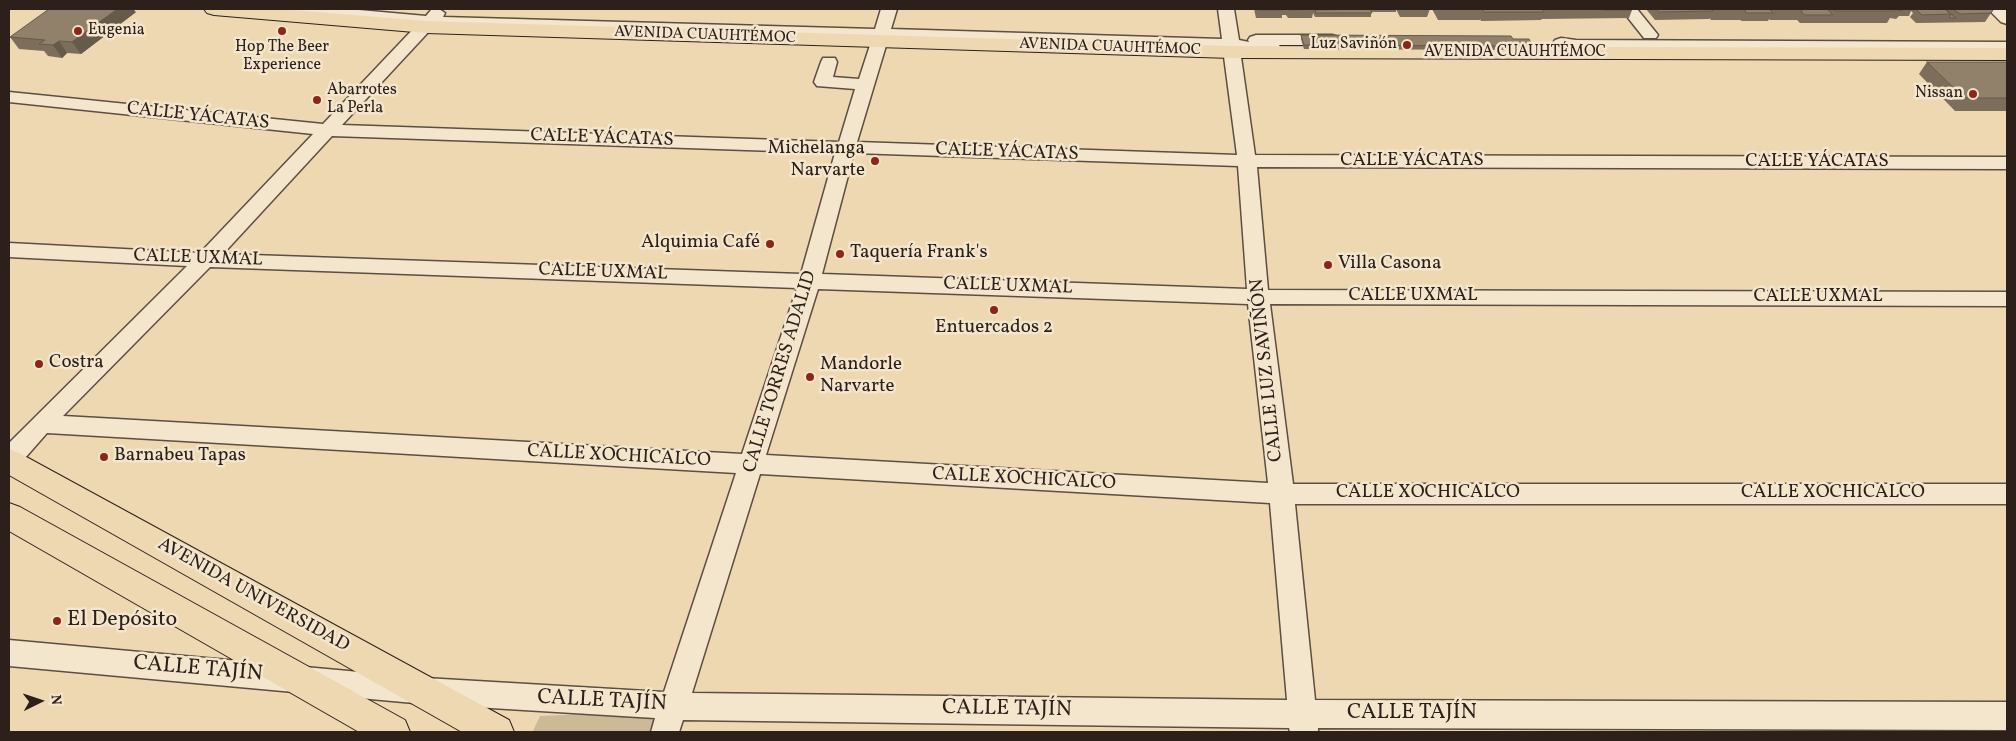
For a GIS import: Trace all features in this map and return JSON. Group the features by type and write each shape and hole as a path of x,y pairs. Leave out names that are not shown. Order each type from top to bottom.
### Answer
{"main road":[{"name":"AVENIDA CUAUHTÉMOC","path":"214,9 883,27 1230,43 2007,54"},
{"name":"AVENIDA CUAUHTÉMOC","path":"1230,43 1650,35 2007,36"},
{"name":"AVENIDA UNIVERSIDAD","path":"9,460 496,732"},
{"path":"9,516 392,732"}],"street":[{"path":"298,9 433,15"},
{"name":"CALLE LUZ SAVIÑÓN","path":"1226,9 1247,161 1258,297 1282,494 1303,723"},
{"path":"1629,9 1650,35"},
{"path":"1996,9 2007,19"},
{"path":"9,460 41,424 205,260 433,15"},
{"name":"CALLE TORRES ADALID","path":"669,719 810,280 846,147 883,27"},
{"path":"1230,43 1255,48 1526,50 1555,50 1576,45 2007,47"},
{"path":"829,62 823,82 865,84"},
{"name":"CALLE YÁCATAS","path":"9,97 328,130 1247,161 2007,164"},
{"name":"CALLE UXMAL","path":"9,250 205,260 1258,297 2007,299"},
{"name":"CALLE XOCHICALCO","path":"41,424 1282,494 2007,494"},
{"name":"CALLE TAJÍN","path":"9,654 301,679 669,719 1303,723 2007,716"}],"shaded area":[{"path":"661,711 653,732 533,731 540,716"}],"building":[{"path":"49,9 117,9 72,42 59,41 53,45 39,44 45,40 10,37"},
{"path":"1283,9 1284,10 1258,10"},
{"path":"1370,9 1372,13 1316,13 1315,10"},
{"path":"1484,9 1542,9 1544,12 1484,12"},
{"path":"1632,9 1632,10 1603,10"},
{"path":"1657,9 1711,9 1713,11 1659,12"},
{"path":"1746,9 1769,9 1773,13 1746,13"},
{"path":"1803,9 1827,9 1833,15 1805,15 1801,12"},
{"path":"1833,9 1893,9 1895,11 1836,11"},
{"path":"1916,9 1945,9 1951,14 1922,15"},
{"path":"1953,9 1993,10 1991,13 1960,14"},
{"path":"1301,35 1511,36 1513,39 1529,39 1531,43 1515,43 1517,46 1304,45"},
{"path":"1927,62 2007,62 2007,98 1964,98"}],"place":[{"name":"Eugenia","path":"78,31"},
{"name":"Hop The Beer Experience","path":"282,31"},
{"name":"Luz Saviñón","path":"1407,45"},
{"name":"Nissan","path":"1973,94"},
{"name":"Abarrotes La Perla","path":"317,100"},
{"name":"Michelanga Narvarte","path":"875,161"},
{"name":"Alquimia Café","path":"770,244"},
{"name":"Taquería Frank's","path":"840,254"},
{"name":"Villa Casona","path":"1328,265"},
{"name":"Entuercados 2","path":"994,310"},
{"name":"Costra","path":"39,364"},
{"name":"Mandorle Narvarte","path":"810,377"},
{"name":"Barnabeu Tapas","path":"104,457"},
{"name":"El Depósito","path":"57,621"}]}
